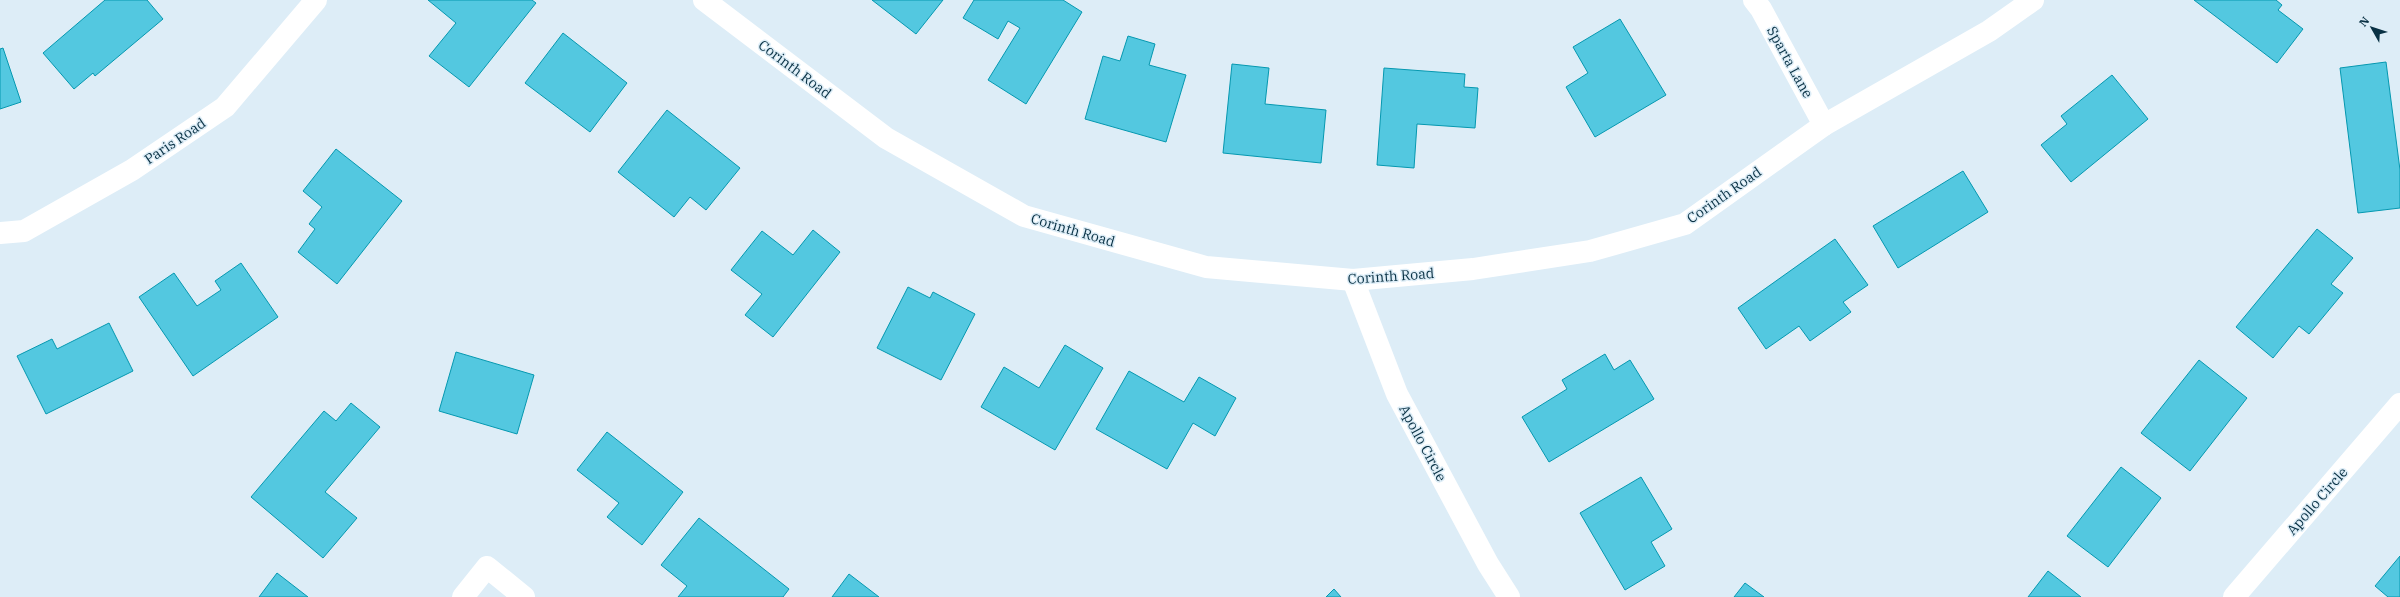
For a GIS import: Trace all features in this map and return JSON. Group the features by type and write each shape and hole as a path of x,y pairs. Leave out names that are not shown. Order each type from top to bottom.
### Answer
{"street":[{"name":"Paris Road","path":"0,233 24,231 132,170 225,107 316,0"},
{"name":"Corinth Road","path":"704,0 886,138 1024,216 1206,267 1353,280 1473,269 1590,251 1685,224 1824,125 1989,31 2033,0"},
{"name":"Sparta Lane","path":"1754,0 1761,9 1824,125"},
{"name":"Apollo Circle","path":"1353,280 1397,394 1488,564 1509,597"},
{"name":"Apollo Circle","path":"2234,597 2400,404"},
{"path":"463,597 487,567 524,597"}],"building":[{"path":"105,0 147,0 163,19 95,76 93,73 74,89 43,53"},
{"path":"428,0 532,0 536,3 469,87 429,56 456,23"},
{"path":"872,0 943,0 916,34"},
{"path":"974,0 1063,0 1082,12 1026,104 988,80 1020,28 1008,21 998,39 963,18"},
{"path":"2194,0 2276,0 2282,5 2278,10 2303,29 2277,63"},
{"path":"1620,19 1666,95 1595,137 1566,87 1588,73 1573,47"},
{"path":"563,33 627,83 590,132 525,83"},
{"path":"1128,36 1155,44 1149,65 1186,75 1166,142 1085,119 1103,56 1120,61"},
{"path":"3,48 21,102 0,109 0,49"},
{"path":"2386,62 2400,170 2400,208 2358,213 2340,68"},
{"path":"1232,64 1269,68 1265,104 1326,110 1321,163 1223,153"},
{"path":"1384,68 1465,74 1464,87 1478,88 1475,128 1417,124 1414,168 1377,165"},
{"path":"2112,75 2148,119 2071,182 2041,145 2067,124 2061,116"},
{"path":"667,110 740,168 706,210 690,197 674,217 618,172"},
{"path":"336,149 402,201 337,284 298,252 315,229 309,224 322,207 303,191"},
{"path":"1963,171 1988,212 1898,268 1873,226"},
{"path":"2317,229 2353,258 2331,284 2343,293 2309,334 2299,326 2273,358 2236,327"},
{"path":"813,230 840,252 773,337 745,315 762,294 731,270 762,231 793,255"},
{"path":"1835,239 1868,285 1843,302 1851,312 1810,341 1799,326 1766,349 1738,308"},
{"path":"241,263 278,317 193,376 139,297 174,273 197,306 221,290 215,281"},
{"path":"908,287 930,298 933,292 975,314 941,380 877,348"},
{"path":"109,323 133,371 46,414 17,356 52,339 57,349"},
{"path":"1065,345 1103,368 1055,450 981,407 1004,367 1039,388"},
{"path":"456,352 534,375 517,434 439,411"},
{"path":"1605,354 1614,370 1630,360 1654,399 1549,462 1522,417 1567,389 1562,380"},
{"path":"2199,360 2247,398 2190,471 2141,433"},
{"path":"1129,371 1184,402 1199,377 1236,398 1215,436 1193,423 1167,469 1096,429"},
{"path":"351,403 380,427 325,492 357,518 323,558 251,497 324,411 336,421"},
{"path":"607,432 683,492 642,545 607,517 619,503 577,470"},
{"path":"2121,467 2161,498 2108,567 2067,536"},
{"path":"1641,477 1672,529 1651,542 1665,566 1625,590 1580,513"},
{"path":"699,518 789,589 783,597 678,597 687,586 661,565"},
{"path":"2400,556 2400,597 2388,597 2375,586"},
{"path":"2048,571 2081,597 2028,597"},
{"path":"277,573 308,597 259,597"},
{"path":"849,574 879,597 832,597"},
{"path":"1745,583 1764,597 1734,597"},
{"path":"1334,589 1341,597 1326,597"}]}
